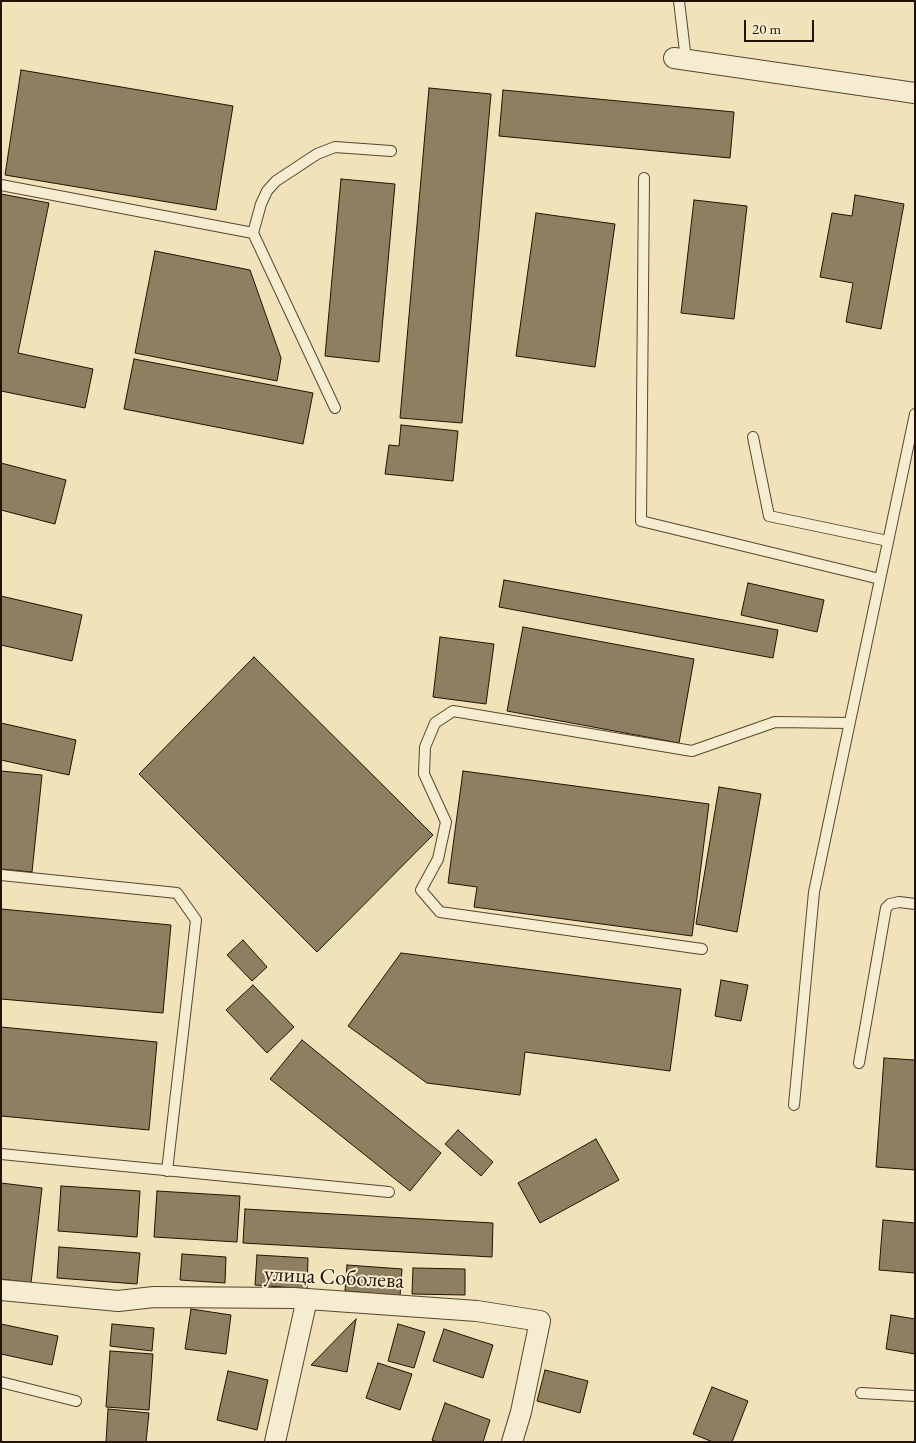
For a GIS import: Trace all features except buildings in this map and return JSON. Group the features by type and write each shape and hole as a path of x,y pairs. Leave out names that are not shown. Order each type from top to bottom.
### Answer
{"street":[{"path":"680,59 915,94"},
{"name":"улица Соболева","path":"1,1290 118,1301 154,1297 306,1299 477,1311 540,1321 521,1412 512,1442"},
{"path":"275,1442 306,1299"}],"lane":[{"path":"679,1 680,59"},
{"path":"335,408 253,233 267,191 276,181 317,154 335,147 391,151"},
{"path":"644,178 641,521 880,579"},
{"path":"1,186 253,233"},
{"path":"794,1105 814,892 915,414"},
{"path":"753,438 769,516 888,541"},
{"path":"702,949 440,912 421,890 438,859 446,822 424,774 425,746 435,723 453,711 692,751 775,722 849,723"},
{"path":"1,875 178,893 196,920 167,1171"},
{"path":"859,1063 886,908 890,904 899,902 915,904"},
{"path":"1,1154 388,1192"},
{"path":"1,1382 76,1401"},
{"path":"861,1393 915,1396"}]}
